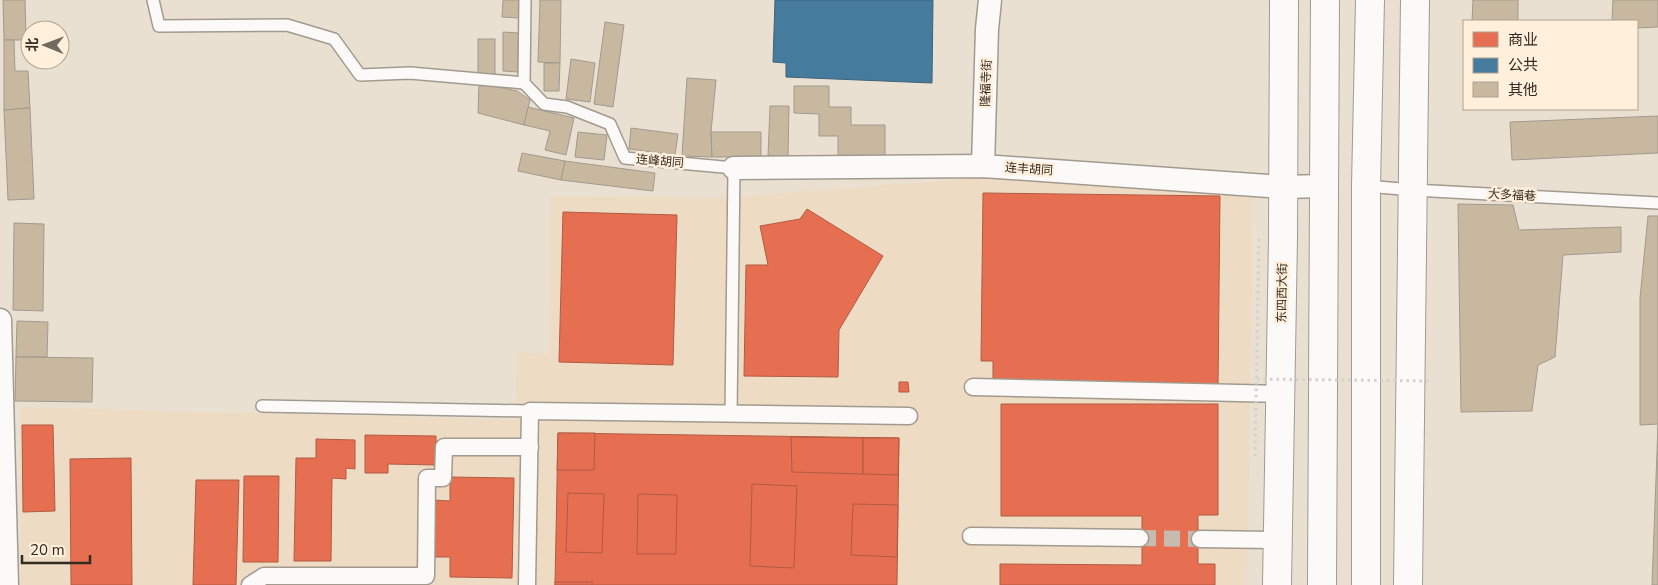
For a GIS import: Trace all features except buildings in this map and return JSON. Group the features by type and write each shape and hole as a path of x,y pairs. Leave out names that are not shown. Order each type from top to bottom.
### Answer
{"street":[{"name":"隆福寺街","path":"983,166 990,0"},
{"name":"东四西大街","path":"1277,585 1281,394 1284,0"},
{"path":"1322,585 1325,0"},
{"path":"1366,585 1366,186 1370,0"},
{"path":"1408,585 1415,0"},
{"name":"连丰胡同","path":"734,168 983,166 1283,187 1324,186"},
{"path":"0,320 7,585"},
{"path":"973,387 1281,394"},
{"path":"527,585 530,411 909,416"},
{"path":"250,585 264,576 426,576 427,478 444,478 444,447 530,447"},
{"path":"971,536 1140,538"},
{"path":"1200,539 1278,540"}],"lane":[{"path":"153,0 158,26 287,25 334,39 360,75 410,73 524,83 525,0"},
{"name":"连峰胡同","path":"524,83 544,104 568,107 610,124 625,158 734,168"},
{"path":"731,415 734,168"},
{"name":"大多福巷","path":"1366,186 1658,203"},
{"path":"262,406 530,411"}],"path":[{"path":"1255,456 1259,238"},
{"path":"1257,379 1429,381"}],"shaded area":[{"path":"978,178 1253,191 1247,585 21,585 20,407 516,420 517,352 549,354 550,196 718,198"}],"tunnel":[{"path":"1140,538 1200,539"}]}
